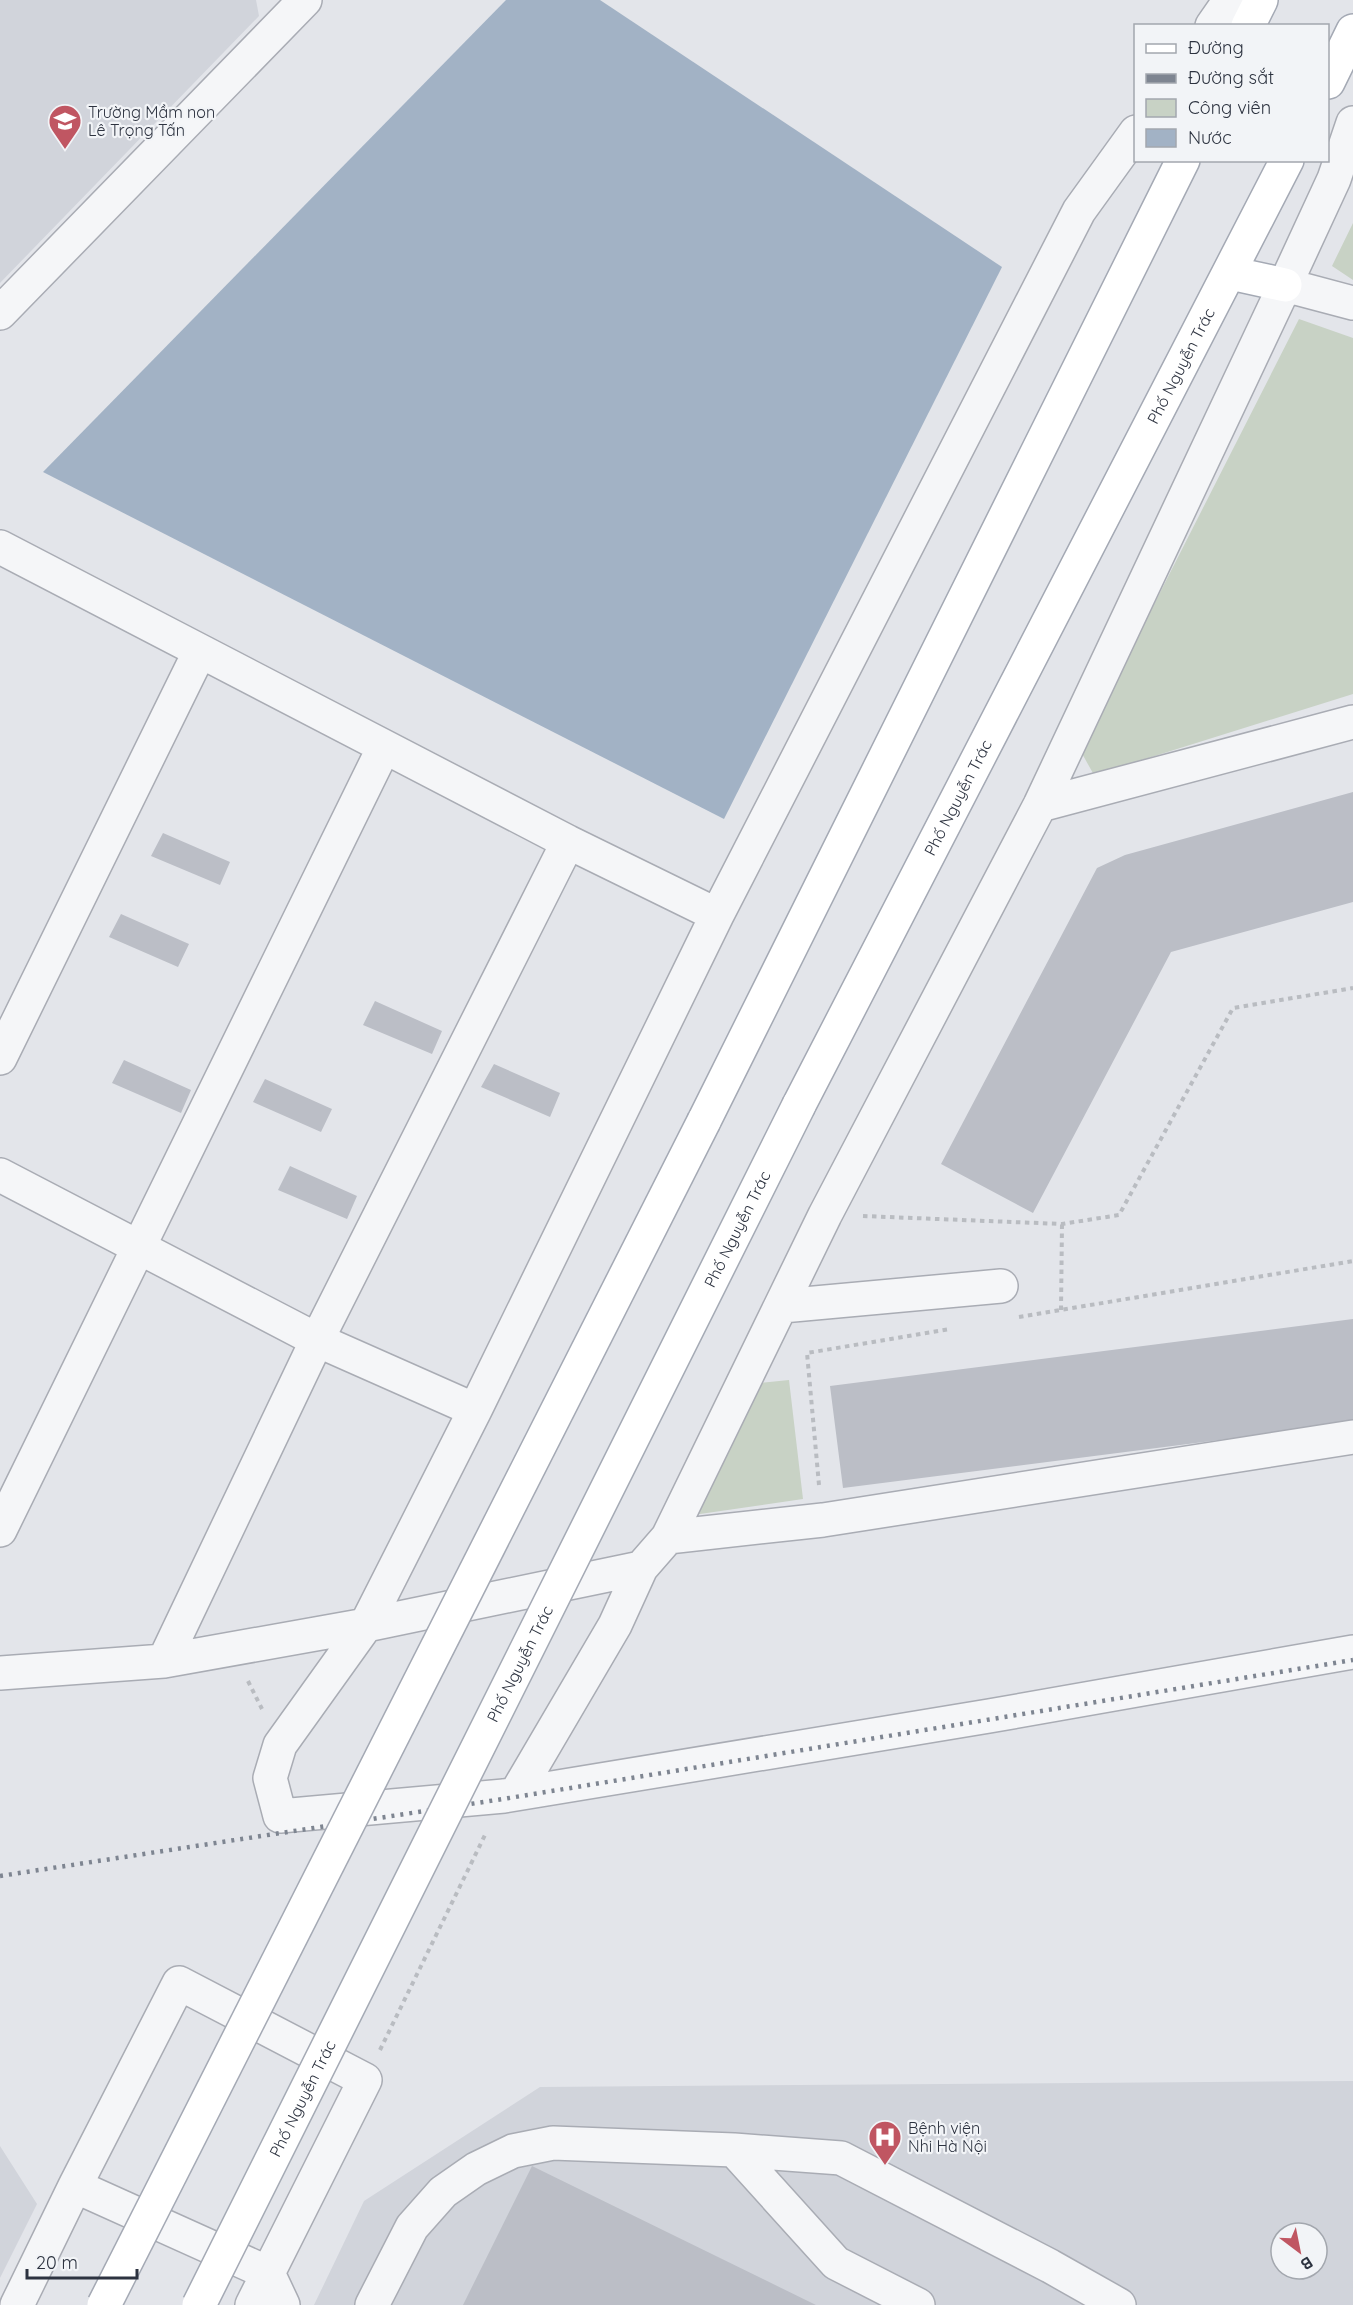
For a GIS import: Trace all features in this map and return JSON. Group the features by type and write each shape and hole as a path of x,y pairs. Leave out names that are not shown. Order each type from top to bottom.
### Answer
{"main road":[{"path":"1249,24 1261,0"},
{"path":"1329,79 1353,32"},
{"path":"104,2305 704,1121 1182,162"},
{"name":"Phố Nguyễn Trác","path":"199,2305 800,1105 1286,162"},
{"path":"1230,273 1286,285"}],"street":[{"path":"0,313 305,0"},
{"path":"1213,24 1230,0"},
{"path":"516,1792 615,1625 641,1568 668,1537 825,1215 1040,804 1286,285 1344,185 1353,123"},
{"path":"1134,135 1079,211 717,915 475,1410 366,1625 280,1745 270,1778 280,1816 504,1796 516,1792 989,1716 1353,1652"},
{"path":"1286,285 1353,303"},
{"path":"4,555 201,651 568,842 717,915"},
{"path":"0,1058 201,651"},
{"path":"1040,804 1353,722"},
{"path":"0,1530 384,747"},
{"path":"164,1661 317,1340 568,842"},
{"path":"0,1175 317,1340 475,1410"},
{"path":"782,1306 1001,1286"},
{"path":"668,1537 823,1520 1353,1437"},
{"path":"0,1673 164,1661 232,1650 366,1625 641,1568"},
{"path":"17,2305 179,1983 365,2080 252,2305"},
{"path":"372,2305 412,2227 443,2192 476,2169 513,2151 553,2143 734,2150 841,2158 1050,2266 1119,2305"},
{"path":"734,2150 836,2263 918,2305"},
{"path":"75,2186 268,2273 283,2305"}],"path":[{"path":"825,1215 1062,1224 1119,1215 1233,1008 1353,988"},
{"path":"1061,1310 1062,1224"},
{"path":"1015,1318 1353,1261"},
{"path":"823,1520 807,1353 957,1328"},
{"path":"232,1650 280,1745"},
{"path":"365,2080 489,1827"}],"shaded area":[{"name":"Trường Mầm non Lê Trọng Tấn","path":"0,0 256,0 259,16 0,283"},
{"name":"Bệnh viện Nhi Hà Nội","path":"1353,2081 1353,2305 314,2305 364,2201 540,2087"},
{"path":"0,2146 37,2204 0,2278"}],"green space":[{"path":"1353,223 1353,280 1332,266"},
{"path":"1299,319 1353,338 1353,694 1094,775 1080,750"},
{"path":"789,1380 803,1499 693,1515 759,1383"}],"water":[{"path":"506,0 600,0 1002,267 724,819 43,472"}],"building":[{"path":"1353,792 1353,902 1171,952 1033,1213 941,1164 1097,868 1125,855"},
{"path":"163,833 230,862 220,885 151,856"},
{"path":"121,914 189,944 178,967 109,937"},
{"path":"375,1001 442,1031 432,1054 363,1025"},
{"path":"124,1060 191,1090 181,1113 112,1083"},
{"path":"494,1064 560,1093 550,1117 481,1087"},
{"path":"265,1079 332,1109 321,1132 253,1102"},
{"path":"290,1166 357,1196 347,1219 278,1190"},
{"path":"1353,1319 1353,1423 843,1488 830,1386"},
{"path":"532,2166 816,2305 463,2305"}],"railway":[{"path":"0,1876 503,1799 1353,1660"}],"place":[{"name":"Trường Mầm non Lê Trọng Tấn","path":"65,150"},
{"name":"Bệnh viện Nhi Hà Nội","path":"885,2166"}]}
